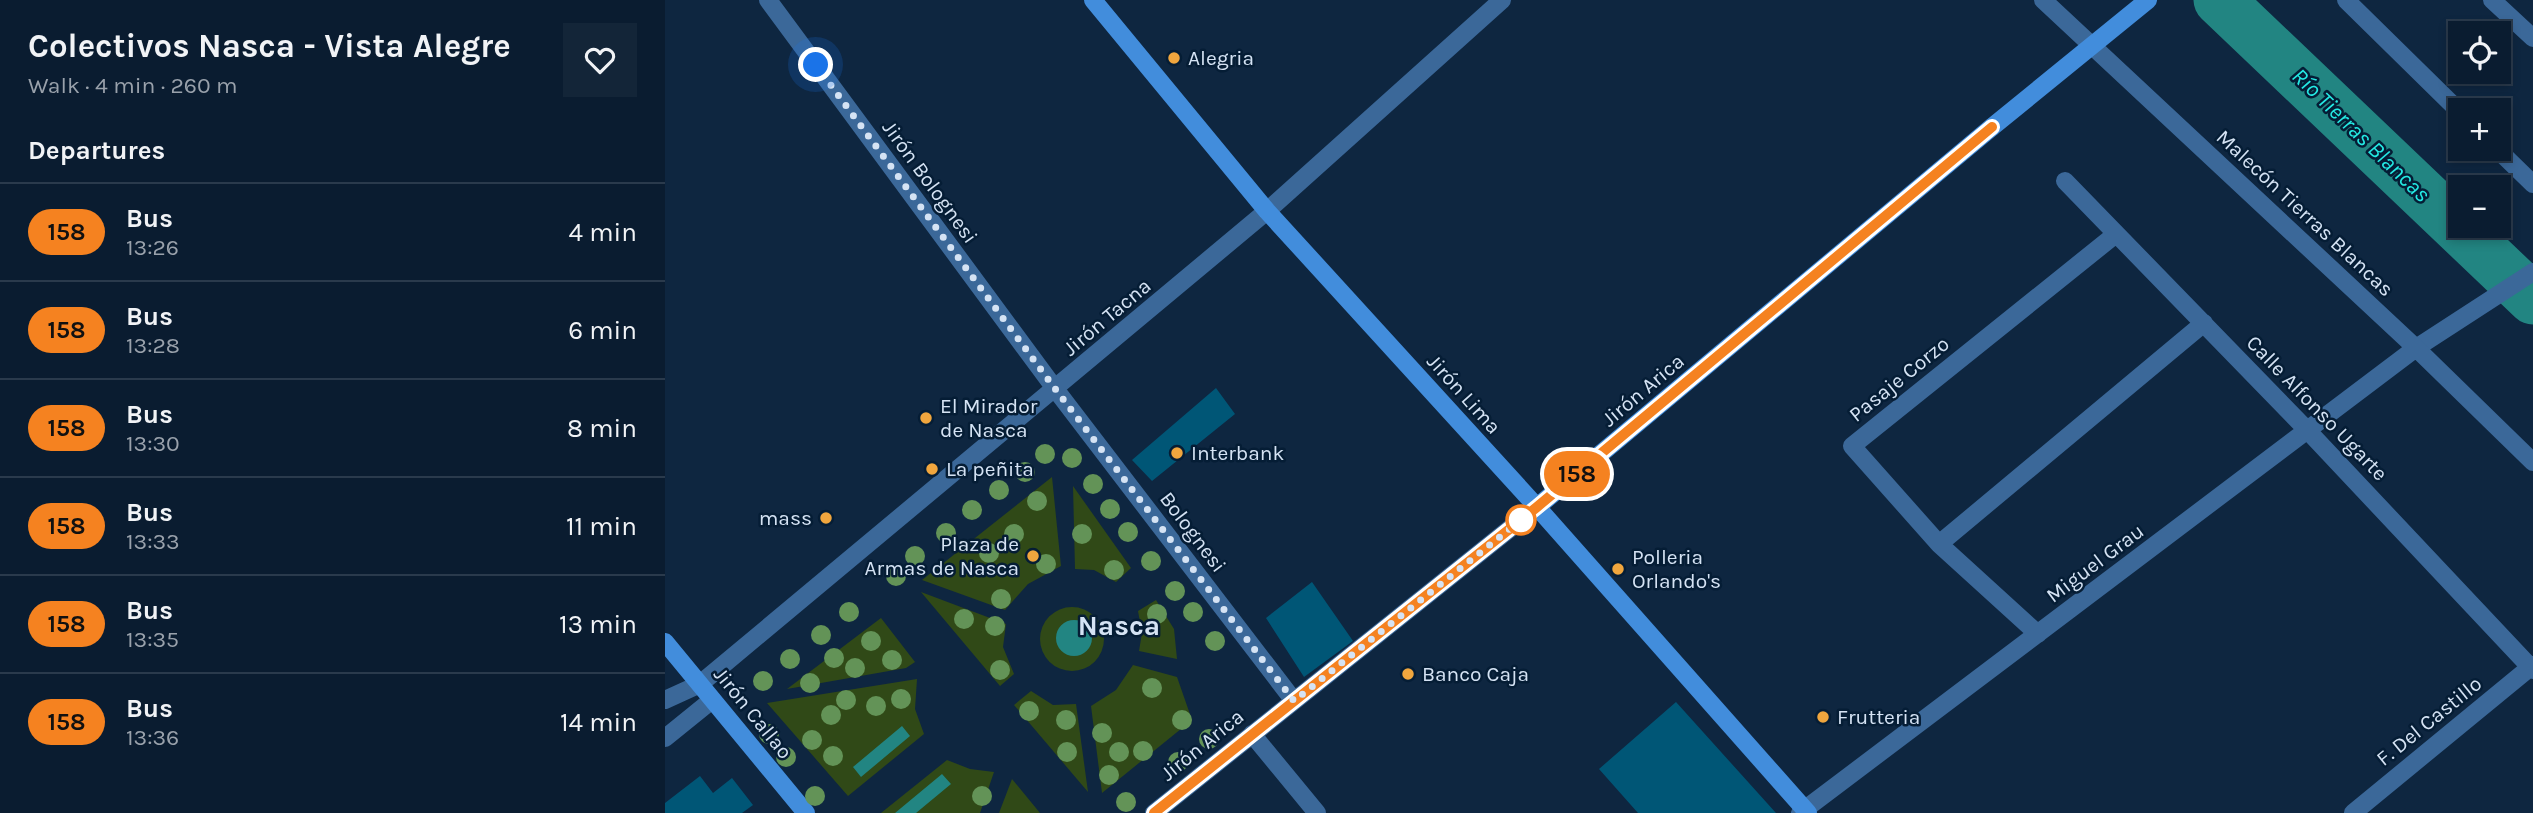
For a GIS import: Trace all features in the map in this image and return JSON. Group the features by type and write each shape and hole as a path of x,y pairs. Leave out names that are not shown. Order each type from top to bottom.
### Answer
{"street":[{"name":"Jirón Bolognesi","path":"768,0 1056,390"},
{"name":"Jirón Lima","path":"1093,0 1267,211 1537,507 1804,812"},
{"name":"Jirón Tacna","path":"665,700 700,684 1056,390 1267,211 1502,0"},
{"name":"Malecón Tierras Blancas","path":"2043,0 2416,348 2533,462"},
{"name":"Jirón Arica","path":"1154,813 1537,507 2148,0"},
{"path":"2346,0 2448,100"},
{"path":"2492,0 2533,38"},
{"path":"2509,161 2533,184"},
{"name":"Calle Alfonso Ugarte","path":"2066,181 2532,667"},
{"name":"Pasaje Corzo","path":"2038,634 1939,544 1852,446 2116,234"},
{"name":"Miguel Grau","path":"1804,812 2309,432 2416,348 2533,272"},
{"path":"1939,544 2203,323"},
{"name":"Bolognesi","path":"1056,390 1294,701"},
{"name":"Jirón Callao","path":"665,642 806,813"},
{"name":"F. Del Castillo","path":"2353,813 2532,667"},
{"path":"665,738 712,700"},
{"path":"1252,734 1317,813"}],"shaded area":[{"path":"1052,477 1061,566 1028,584 1005,610 922,580"},
{"path":"1073,486 1131,568 1116,582 1094,570 1075,569"},
{"path":"921,592 1006,624 1003,647 1014,674 1000,686"},
{"path":"1156,600 1174,629 1177,659 1139,651 1142,633 1138,611"},
{"path":"1072,607 1084,609 1095,616 1102,627 1102,651 1095,662 1084,669 1072,671 1060,669 1049,662 1042,651 1040,639 1042,627 1049,616 1060,609"},
{"path":"881,618 915,662 906,668 787,689"},
{"path":"1074,620 1086,626 1092,638 1086,650 1074,656 1062,650 1056,638 1062,626"},
{"path":"1133,665 1177,677 1192,720 1102,793 1091,706 1116,690"},
{"path":"917,679 915,709 924,734 848,796 767,703"},
{"path":"1031,691 1053,705 1076,704 1088,792 1014,705"},
{"path":"902,726 910,736 861,777 853,767"},
{"path":"947,760 970,769 994,772 980,813 881,813"},
{"path":"942,774 951,784 916,813 895,813"},
{"path":"1012,779 1040,813 999,813"}],"building":[{"path":"1216,388 1235,414 1152,481 1132,460"},
{"path":"1312,582 1353,641 1304,677 1266,618"},
{"path":"1676,702 1776,813 1638,813 1599,769"},
{"path":"700,776 713,793 732,778 753,805 742,813 665,813 665,803"}],"waterway":[{"name":"Río Tierras Blancas","path":"2219,0 2533,299"}],"bus line":[{"name":"158","path":"1154,813 1537,507 1992,127"}],"place":[{"name":"Alegria","path":"1174,58"},
{"name":"El Mirador de Nasca","path":"926,418"},
{"name":"Interbank","path":"1177,453"},
{"name":"La peñita","path":"932,469"},
{"name":"mass","path":"826,518"},
{"name":"Plaza de Armas de Nasca","path":"1033,556"},
{"name":"Polleria Orlando's","path":"1618,569"},
{"name":"Banco Caja","path":"1408,674"},
{"name":"Frutteria","path":"1823,717"}],"district":[{"name":"Nasca","path":"1119,625"}],"route":[{"path":"816,65 1056,390 1294,701 1521,520"}]}
